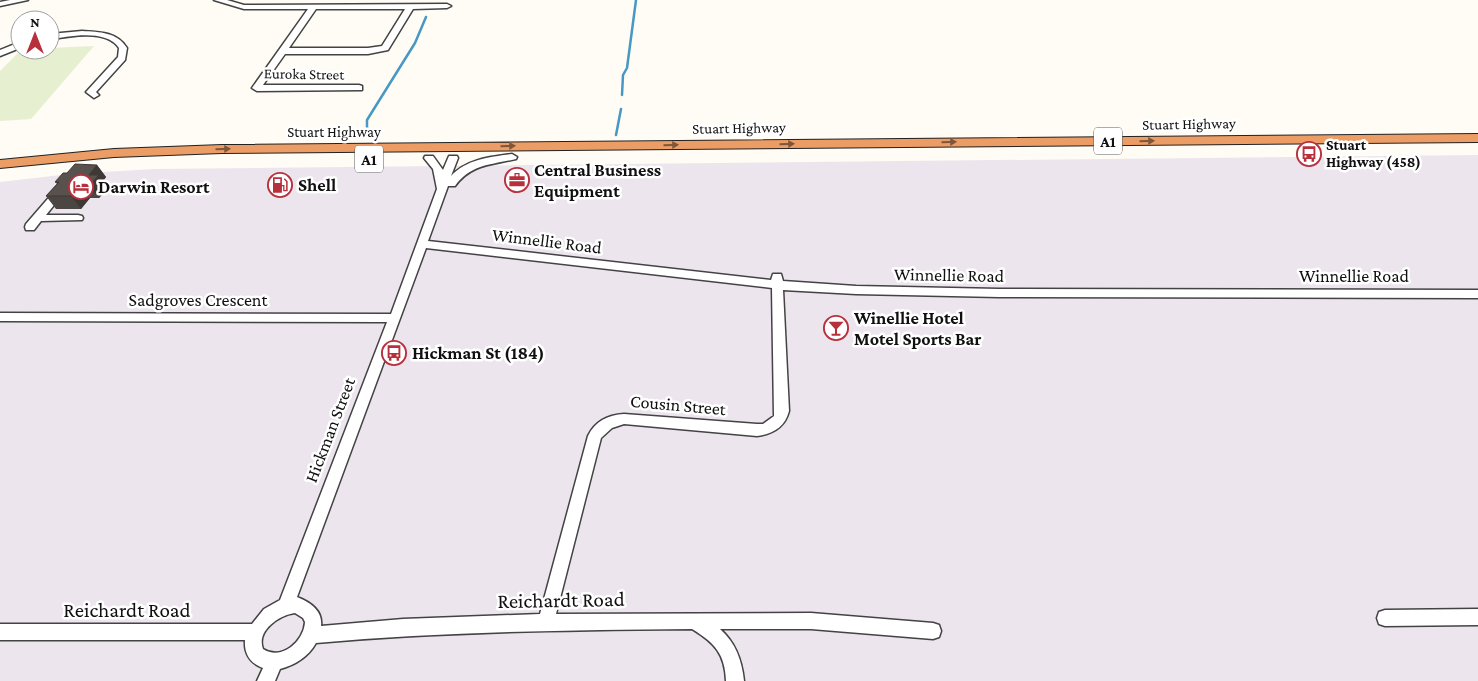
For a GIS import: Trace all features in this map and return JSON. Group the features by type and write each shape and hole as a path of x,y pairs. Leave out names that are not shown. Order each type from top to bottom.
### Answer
{"highway":[{"name":"Stuart Highway","path":"0,174 142,162 1358,144 1478,138"},
{"name":"Stuart Highway","path":"0,164 114,153 254,149 1358,144 1478,148"},
{"path":"353,148 363,151 450,150 457,157 467,149 482,147"},
{"path":"254,149 269,152 312,151 322,159"}],"street":[{"path":"0,4 24,0"},
{"path":"218,0 244,7 447,6"},
{"name":"Euroka Street","path":"314,6 257,88 359,88"},
{"path":"281,51 368,51 385,48 410,6"},
{"path":"60,36 79,34 102,35 114,39 121,45 124,52 122,58 91,92 94,95"},
{"name":"Hickman Street","path":"286,606 413,269 451,184 457,157"},
{"name":"Hickman Street","path":"426,241 441,191 457,157"},
{"name":"Hickman Street","path":"451,184 460,172 474,164 512,157"},
{"path":"429,158 438,168 441,191"},
{"path":"30,228 71,178"},
{"path":"38,218 78,218"},
{"name":"Winnellie Road","path":"426,241 777,281 895,292 1478,294"},
{"name":"Winnellie Road","path":"777,281 996,286 1478,286"},
{"name":"Cousin Street","path":"546,622 595,436 599,429 615,419 624,419 757,430 766,429 780,419 782,410 777,281"},
{"name":"Sadgroves Crescent","path":"0,317 395,318"},
{"path":"298,605 306,608 313,615 312,635 306,645 286,659 274,662 263,660 256,653 253,644 255,632 268,616 286,606 298,605"},
{"path":"1385,618 1478,617"},
{"name":"Reichardt Road","path":"312,635 403,627 546,622 810,621 933,631"},
{"path":"694,622 713,632 728,648 735,670 735,681"},
{"name":"Reichardt Road","path":"0,632 255,632"},
{"path":"266,681 274,662"}],"shaded area":[{"path":"1478,155 1478,681 0,681 0,182 69,174 155,169"}],"green space":[{"path":"94,46 31,119 0,121 0,71 11,60 60,60 60,48"}],"building":[{"path":"75,164 97,165 89,175 99,175 89,186 80,186 71,196 46,196 59,182 55,182 63,173 67,173"}],"waterway":[{"path":"622,95 623,75 627,68 636,0"},
{"path":"367,132 367,120 415,43 426,17"},
{"path":"616,135 621,109"}],"place":[{"name":"Stuart Highway (458)","path":"1309,154"},
{"name":"Central Business Equipment","path":"517,180"},
{"name":"Shell","path":"280,185"},
{"name":"Darwin Resort","path":"81,187"},
{"name":"Winellie Hotel Motel Sports Bar","path":"836,328"},
{"name":"Hickman St (184)","path":"394,353"}]}
